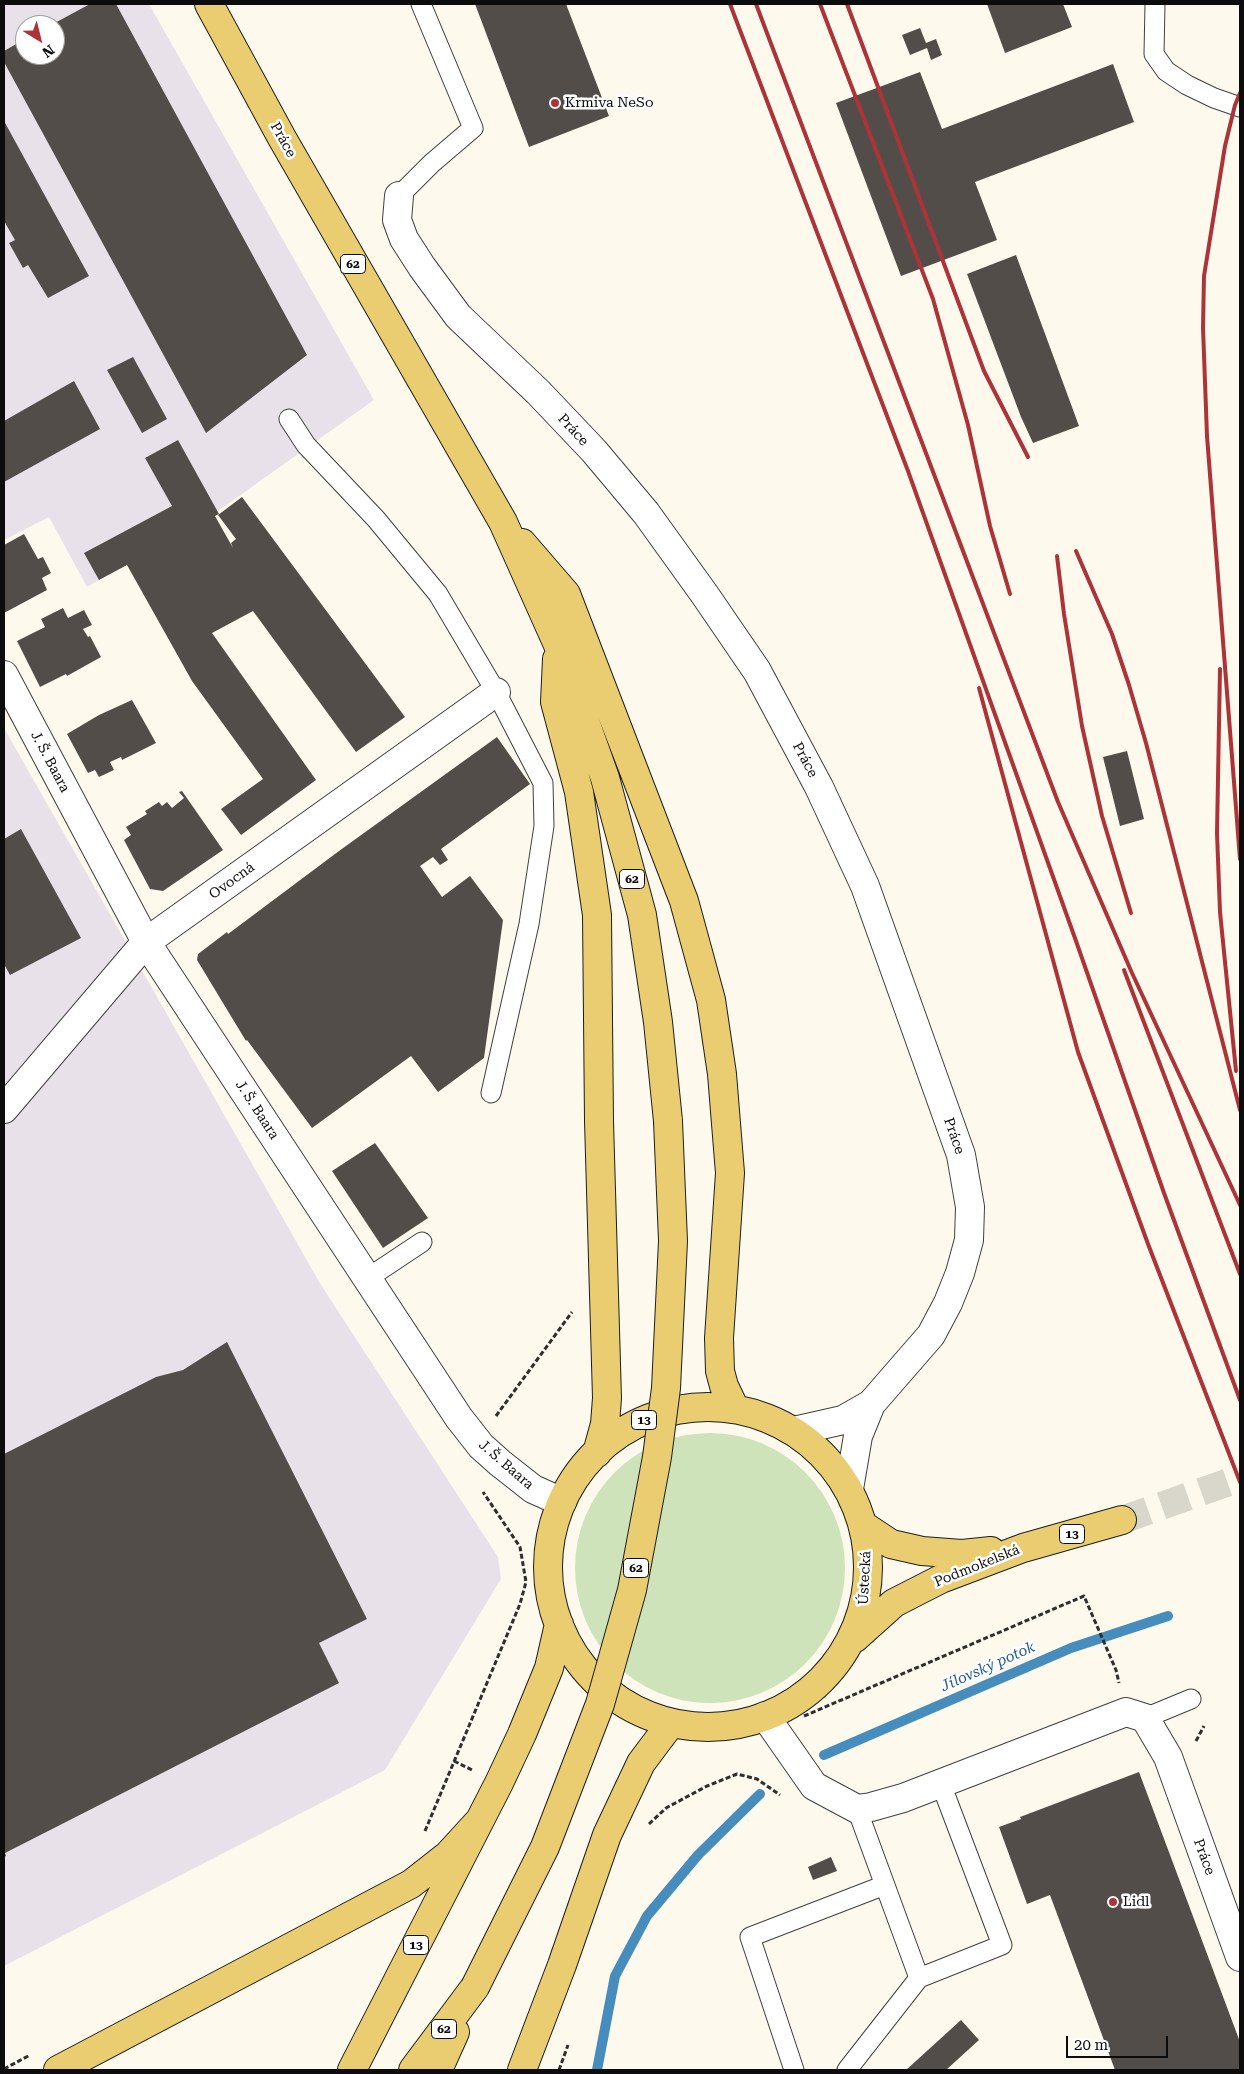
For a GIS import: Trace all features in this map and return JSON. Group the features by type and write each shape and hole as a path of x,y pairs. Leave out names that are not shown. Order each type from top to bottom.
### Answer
{"main road":[{"name":"Práce","path":"209,4 282,138 503,522 558,645"},
{"path":"503,522 566,594 684,901 711,1000 722,1074 730,1173 719,1338 720,1370 724,1386 734,1409"},
{"path":"558,645 555,702 579,792 597,915 599,1120 607,1398 605,1424 597,1453"},
{"name":"62","path":"438,2070 475,1987 545,1847 600,1704 632,1590 656,1457 666,1388 673,1241 668,1121 658,1022 642,915 605,778 558,645"},
{"name":"Ústecká","path":"697,1407 734,1409 762,1416 794,1432 825,1457 849,1489 864,1526 869,1564 868,1583 864,1612 849,1644 832,1668 805,1695 786,1707 769,1722 742,1723 719,1727 695,1727 671,1723 627,1705 598,1683 575,1656 559,1624 550,1593 548,1562 552,1531 562,1502 577,1475 597,1453 626,1430 660,1414 697,1407"},
{"name":"Podmokelská","path":"849,1644 894,1603 941,1579 1023,1548 1122,1520"},
{"path":"864,1526 891,1544 922,1551 962,1554 1023,1548"},
{"name":"13","path":"352,2070 522,1734 548,1668 559,1624"},
{"path":"522,2070 562,1965 607,1835 641,1763 671,1723"},
{"path":"58,2070 411,1884 448,1854 480,1820"},
{"name":"62","path":"413,2070 475,1987"}],"street":[{"name":"Práce","path":"399,196 397,220 404,239 458,316 538,392 594,451 646,513 716,610 757,671 819,787 865,886 961,1155 970,1207 969,1240 960,1273 948,1303 931,1335 871,1404 858,1436 849,1489"},
{"name":"J. Š. Baara","path":"4,675 146,942 459,1418 481,1446 533,1489 562,1502"},
{"name":"Ovocná","path":"4,1108 146,942 496,692"},
{"name":"Práce","path":"794,1432 843,1420 871,1404"},
{"path":"769,1722 814,1786 857,1809 903,1798 1126,1712 1145,1718"},
{"name":"Práce","path":"1145,1718 1168,1757 1240,1957"}],"lane":[{"path":"399,196 432,163 473,128 421,4"},
{"path":"1155,4 1154,54 1166,71 1187,85 1214,98 1240,107"},
{"path":"289,418 306,445 376,519 438,594 496,692 543,783 544,826 529,924 491,1093"},
{"path":"368,1278 422,1242"},
{"path":"1145,1718 1191,1699"},
{"path":"847,2070 919,1978 1002,1945 941,1784"},
{"path":"857,1809 919,1978"},
{"path":"794,2070 750,1936 885,1885"}],"path":[{"path":"424,1834 520,1604 526,1582 520,1547 483,1492"},
{"path":"769,1722 1084,1596 1116,1670"},
{"path":"646,1826 666,1808 707,1786 737,1774 757,1779 790,1803 814,1786"},
{"path":"559,2070 570,2040"},
{"path":"4,2069 38,2051"}],"shaded area":[{"path":"4,4 149,4 374,400 218,511 87,587 49,517 4,540"},
{"path":"4,728 321,1285 498,1557 501,1579 385,1770 4,1966"}],"green space":[{"path":"697,1433 723,1433 749,1438 762,1443 785,1455 806,1472 823,1493 835,1516 843,1542 845,1568 843,1594 835,1620 823,1643 806,1664 785,1681 749,1698 723,1703 697,1703 671,1698 646,1687 624,1673 605,1654 591,1632 580,1607 575,1581 575,1555 580,1529 591,1504 605,1482 624,1463 646,1449 671,1438"}],"building":[{"path":"90,4 116,4 307,355 206,433 4,62 4,51 15,45 15,65 65,65 65,17"},
{"path":"475,4 566,4 609,116 529,147"},
{"path":"987,4 1063,4 1072,27 1005,53"},
{"path":"920,28 926,43 936,39 942,55 931,60 927,48 910,55 902,35"},
{"path":"1113,64 1134,122 975,182 997,240 901,276 836,103 920,72 942,129"},
{"path":"4,121 89,276 48,298 28,265 23,268 9,243 15,240 4,221"},
{"path":"1016,255 1079,426 1033,443 1021,417 967,274"},
{"path":"133,357 167,419 142,433 107,370"},
{"path":"74,381 100,429 4,482 4,421"},
{"path":"178,440 219,514 215,516 233,548 231,543 236,539 218,515 242,497 405,717 356,752 253,611 212,633 316,780 241,835 221,809 263,779 192,681 127,565 99,580 84,553 172,506 145,458"},
{"path":"24,534 38,559 43,557 51,573 42,578 47,590 4,613 4,545"},
{"path":"63,608 68,618 84,610 92,625 83,629 88,637 90,636 101,657 67,676 66,674 40,687 17,641 45,627 41,619"},
{"path":"132,700 156,743 122,760 121,757 110,762 114,770 99,777 95,770 88,773 67,734 99,715"},
{"path":"497,737 530,784 441,849 448,860 440,865 433,857 420,866 442,897 470,876 503,920 484,1058 438,1092 411,1056 312,1128 246,1041 197,960 198,954"},
{"path":"1127,751 1144,819 1120,826 1103,757"},
{"path":"182,791 223,850 163,891 150,889 124,840 131,835 126,827 147,814 145,811 159,802 162,806 167,802 172,808 184,798 179,792"},
{"path":"21,829 81,938 10,975 4,964 4,839"},
{"path":"375,1143 428,1218 383,1248 332,1171"},
{"path":"227,1342 367,1619 319,1643 339,1683 5,1853 6,1856 4,1857 4,1454 156,1377 183,1370"},
{"path":"1139,1772 1240,2042 1240,2070 1115,2070 1050,1895 1027,1904 999,1827 1021,1819 1020,1817"},
{"path":"831,1857 837,1871 813,1880 808,1867"},
{"path":"961,2020 979,2040 946,2070 906,2070"}],"waterway":[{"name":"Jílovský potok","path":"824,1755 1071,1648 1168,1616"},
{"name":"Jílovský potok","path":"597,2070 615,1976 647,1916 698,1855 760,1794"}],"tunnel":[{"path":"1122,1520 1240,1478"}],"railway":[{"path":"730,4 908,471 1164,1193 1240,1400"},
{"path":"756,4 1058,802 1132,973 1240,1205"},
{"path":"820,4 933,299 968,425 990,526 1010,594"},
{"path":"847,4 984,371 1028,457"},
{"path":"1240,93 1235,105 1225,146 1204,276 1203,328 1207,436 1240,859"},
{"path":"1076,551 1112,634 1129,685 1146,743 1240,1110"},
{"path":"1057,556 1064,614 1082,726 1102,816 1131,913"},
{"path":"1220,669 1217,833 1220,912 1236,1071"},
{"path":"979,688 1078,1052 1148,1244 1240,1482"},
{"path":"1124,970 1240,1274"}],"place":[{"name":"Krmiva NeSo","path":"555,103"},
{"name":"Lidl","path":"1113,1902"}]}
